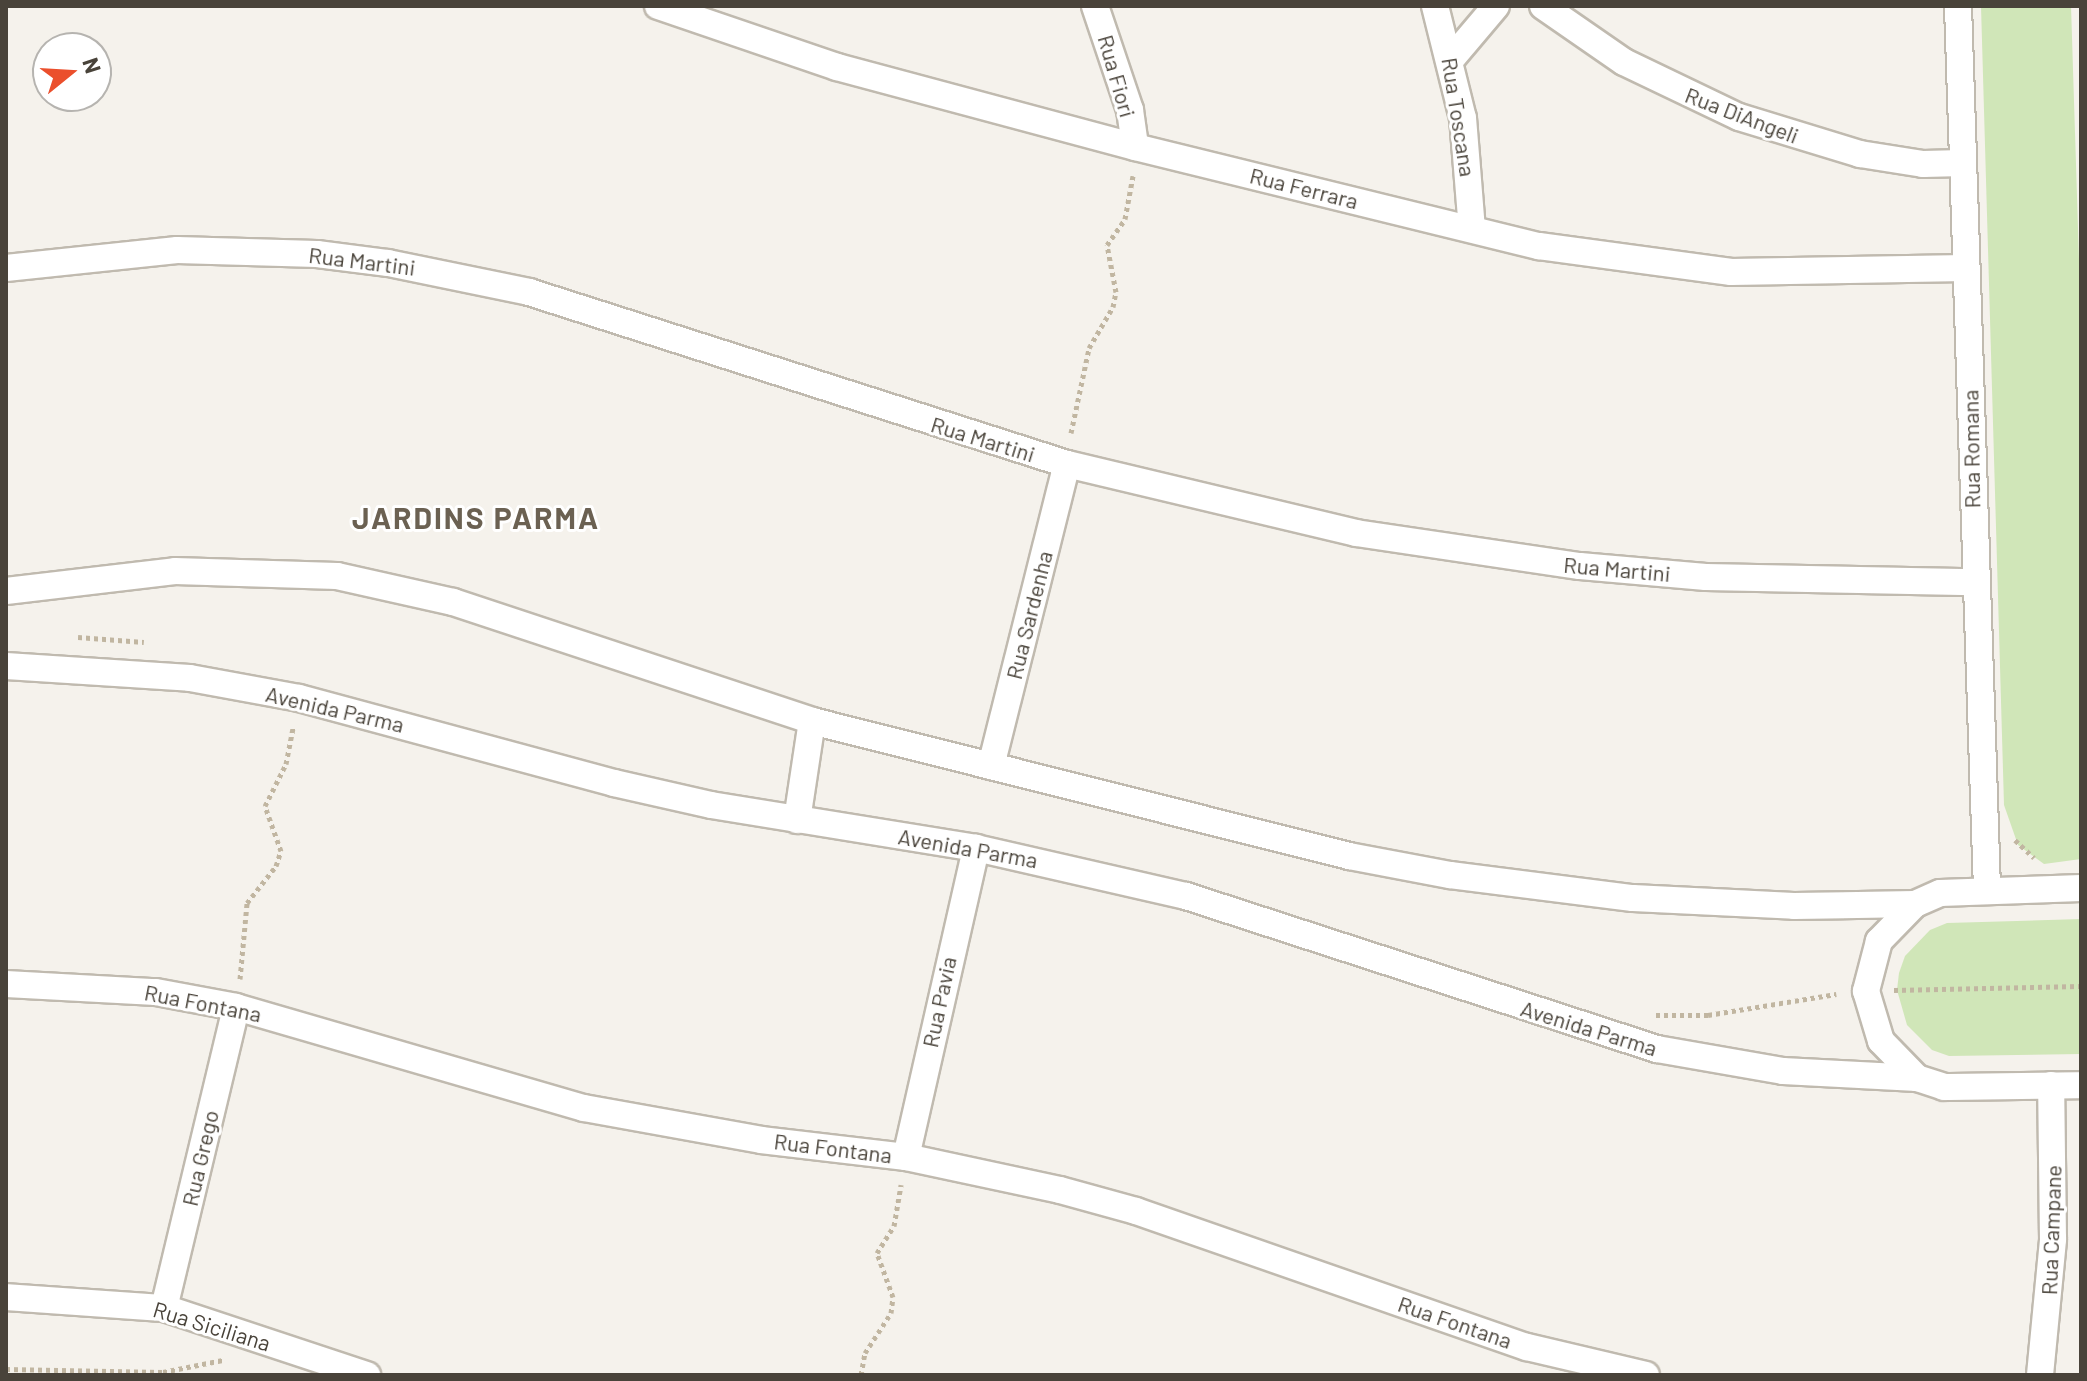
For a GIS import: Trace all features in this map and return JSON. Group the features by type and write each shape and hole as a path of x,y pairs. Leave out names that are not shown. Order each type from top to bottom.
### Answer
{"street":[{"name":"Rua Ferrara","path":"658,6 748,33 837,67 1135,147 1472,229 1607,258 1731,272 1966,268"},
{"path":"736,6 748,33"},
{"name":"Rua Fiori","path":"1095,6 1130,110 1135,147"},
{"name":"Rua Toscana","path":"1435,6 1452,58 1468,159 1472,229"},
{"path":"1452,58 1496,6"},
{"name":"Rua DiAngeli","path":"1543,6 1624,62 1739,117 1860,154 1923,164 1963,163"},
{"name":"Rua Romana","path":"1958,6 1974,582 1987,891"},
{"name":"Rua Martini","path":"6,268 122,253 247,250 374,261 459,275 597,312 808,385 1067,464 1259,513 1454,550 1706,577 1974,582"},
{"name":"Rua Sardenha","path":"991,766 1067,464"},
{"path":"6,591 175,571 337,576 453,602 812,721 1349,856 1465,877 1713,904 1915,904"},
{"name":"Avenida Parma","path":"6,666 190,678 299,698 614,783 797,820 976,848 1231,909 1559,1021 1657,1049 1783,1071 1917,1078 1944,1087 2081,1085"},
{"path":"797,820 812,721"},
{"name":"Rua Pavia","path":"906,1157 976,848"},
{"path":"1917,1078 1881,1041 1866,991 1879,941 1915,904 1940,893 2081,888"},
{"name":"Rua Fontana","path":"6,984 156,992 236,1007 584,1108 717,1133 906,1157 1136,1211 1527,1347 1646,1375"},
{"name":"Rua Grego","path":"164,1308 236,1007"},
{"name":"Rua Campane","path":"2040,1375 2053,1239 2051,1085"},
{"name":"Rua Siciliana","path":"6,1297 164,1308 249,1336 333,1371 367,1375"}],"path":[{"path":"1067,464 1089,348 1113,307 1116,292 1107,245 1130,204 1135,147"},
{"path":"236,1007 247,903 276,866 281,851 265,806 286,764 299,698"},
{"path":"861,1375 865,1353 891,1313 893,1297 877,1253 894,1226 906,1157"},
{"path":"6,1369 134,1373 195,1369 226,1359 249,1336"}],"green space":[{"path":"1981,6 2071,6 2081,323 2081,859 2044,864 2018,845 2004,805"},
{"path":"2081,919 2081,1054 1949,1056 1932,1050 1907,1025 1897,990 1899,973 1905,956 1930,930 1947,923"}],"district":[{"name":"JARDINS PARMA","path":"476,517"}]}
